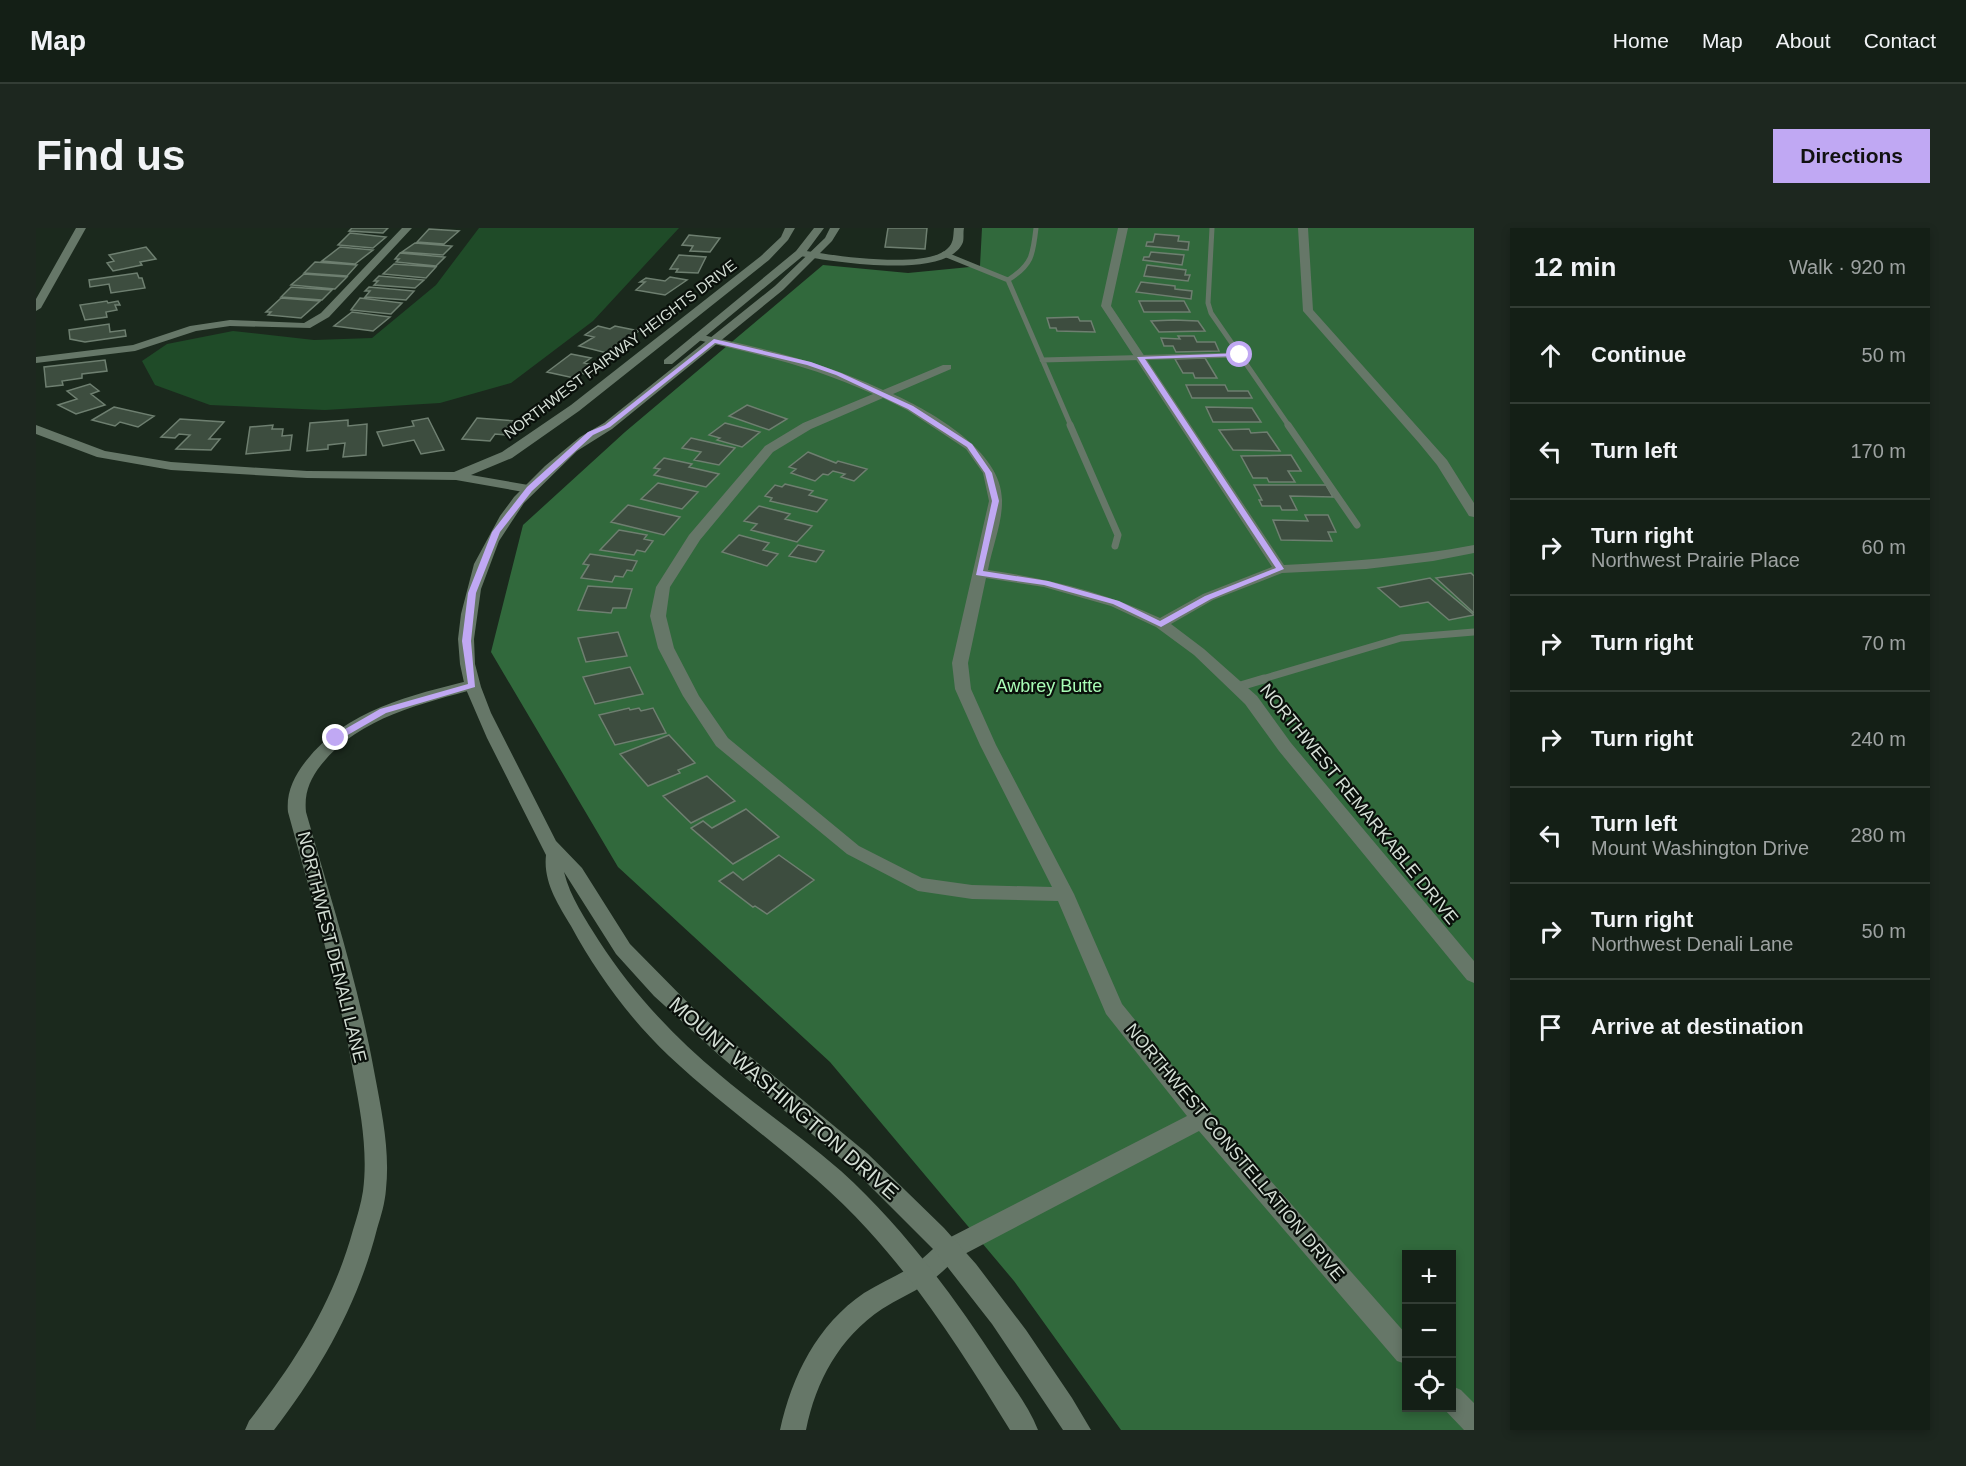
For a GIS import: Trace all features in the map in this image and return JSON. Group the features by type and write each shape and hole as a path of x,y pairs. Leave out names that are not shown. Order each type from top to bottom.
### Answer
{"street":[{"path":"36,308 81,228"},
{"path":"36,360 135,348 194,328 231,322 306,326 325,315 407,228"},
{"name":"NORTHWEST FAIRWAY HEIGHTS DRIVE","path":"456,476 507,456 575,408 765,258 785,238 790,228"},
{"name":"MOUNT WASHINGTON DRIVE","path":"819,228 800,253 706,339 608,426 591,434 529,489 496,532 472,593 466,641 472,685 496,739 555,855 574,871 589,899 629,957 680,1009 735,1057 813,1118 888,1187 949,1250 1022,1344 1078,1430"},
{"name":"MOUNT WASHINGTON DRIVE","path":"591,434 595,423 706,339 779,288 829,239 835,228"},
{"path":"800,253 890,263 923,260 944,254 958,243 958,228"},
{"path":"1123,228 1106,306 1280,569"},
{"path":"1303,228 1308,311 1430,447 1474,513"},
{"name":"NORTHWEST CONSTELLATION DRIVE","path":"706,339 809,363 911,407 970,446 988,473 996,501 960,663 963,689 988,745 1065,894 1113,1008 1202,1119 1402,1346"},
{"path":"947,367 807,426 769,449 693,538 663,587 658,616 666,648 691,696 722,742 853,850 918,884 972,892 1065,894"},
{"name":"NORTHWEST FAIRWAY HEIGHTS DRIVE","path":"36,429 103,455 176,467 319,475 456,476 529,489"},
{"path":"1161,624 1208,597 1280,569 1366,565 1433,557 1474,549"},
{"name":"NORTHWEST REMARKABLE DRIVE","path":"979,573 1045,583 1116,603 1161,624 1199,652 1251,700 1285,747 1474,975"},
{"name":"NORTHWEST DENALI LANE","path":"258,1430 293,1386 321,1342 341,1302 362,1244 375,1190 376,1149 358,1036 297,812 297,794 305,775 324,748 358,724 383,711 472,685"},
{"name":"MOUNT WASHINGTON DRIVE","path":"555,855 552,869 558,885 588,941 611,977 648,1021 693,1065 814,1160 854,1198 921,1274 973,1345 1025,1430"},
{"path":"793,1430 804,1388 819,1356 836,1333 873,1302 921,1274 949,1250 1202,1119"},
{"path":"1456,1403 1474,1421"}],"lane":[{"path":"1008,280 1024,270 1033,255 1036,228"},
{"path":"1212,228 1208,303 1211,313 1357,525"},
{"path":"944,254 1008,280 1118,535 1115,546"},
{"path":"1042,360 1240,355"},
{"path":"1237,687 1401,638 1474,632"}],"green space":[{"path":"479,228 679,228 593,321 511,383 440,403 325,410 210,405 155,385 142,361 167,344 233,331 314,340 372,338 436,285"},
{"name":"Awbrey Butte","path":"982,228 1474,228 1474,1430 1121,1430 1014,1281 830,1062 618,867 491,652 523,525 625,432 823,265 908,273 980,266"}],"building":[{"path":"352,228 388,228 383,233 349,231"},
{"path":"888,228 927,228 925,249 885,247"},
{"path":"429,229 459,231 444,244 417,242"},
{"path":"350,233 386,237 373,248 338,245"},
{"path":"1155,234 1179,236 1178,241 1189,242 1188,250 1146,246 1147,242 1153,242"},
{"path":"689,235 720,238 710,252 690,251 693,246 682,245"},
{"path":"415,243 452,246 443,255 402,252"},
{"path":"146,247 156,259 140,262 142,265 113,271 107,263 114,261 109,255"},
{"path":"340,247 373,250 355,264 322,261"},
{"path":"1151,252 1184,255 1182,265 1143,260 1144,257 1149,257"},
{"path":"400,253 445,257 436,266 396,262 399,259 395,259"},
{"path":"679,255 706,257 698,273 676,272 678,269 670,269"},
{"path":"315,262 357,265 347,276 304,273"},
{"path":"394,264 436,267 426,278 383,274"},
{"path":"1147,265 1186,270 1185,275 1190,275 1188,281 1144,276"},
{"path":"137,273 139,278 142,278 145,288 111,293 109,284 90,287 89,280"},
{"path":"304,274 347,277 335,289 291,285"},
{"path":"379,276 424,280 415,288 374,285 378,281 374,281"},
{"path":"670,277 687,280 665,295 636,290 645,282 640,282 646,278 665,281"},
{"path":"1141,282 1175,286 1175,289 1192,291 1191,299 1136,292"},
{"path":"291,287 332,290 322,300 281,297"},
{"path":"369,287 414,291 406,300 365,297 370,291 365,291"},
{"path":"281,298 320,301 301,318 268,315 271,312 266,312"},
{"path":"360,298 402,303 391,314 351,310"},
{"path":"107,301 108,303 118,301 120,305 115,305 117,310 106,312 107,317 85,320 80,305"},
{"path":"1139,301 1184,301 1190,312 1144,312"},
{"path":"352,312 390,317 373,331 334,326"},
{"path":"1078,317 1080,321 1091,321 1095,332 1057,331 1056,328 1050,328 1047,318"},
{"path":"1151,321 1198,321 1205,331 1159,332"},
{"path":"109,324 110,332 125,330 126,336 85,342 70,339 69,330"},
{"path":"598,326 610,329 615,326 639,331 607,353 579,346 594,337 585,335"},
{"path":"1178,336 1194,336 1197,342 1215,342 1219,351 1176,352 1173,346 1164,346 1161,338 1180,339"},
{"path":"571,354 591,358 584,363 596,366 574,378 547,372"},
{"path":"1205,358 1217,378 1195,378 1193,373 1183,373 1175,359"},
{"path":"105,360 107,371 82,374 82,378 62,381 63,385 46,387 44,367"},
{"path":"90,384 99,391 91,394 105,405 76,414 58,405 77,399 67,391"},
{"path":"1186,385 1225,385 1228,391 1248,391 1252,398 1192,398"},
{"path":"747,405 787,419 769,430 729,416"},
{"path":"114,407 154,416 138,427 120,422 115,426 92,420"},
{"path":"1206,407 1252,408 1261,422 1213,422"},
{"path":"428,418 444,450 421,454 414,440 383,446 377,432 414,426 412,421"},
{"path":"477,418 515,421 506,435 495,434 490,441 462,439"},
{"path":"180,419 224,422 209,439 220,439 211,450 176,449 190,435 179,434 175,438 161,437"},
{"path":"348,420 348,426 367,424 366,455 343,457 345,443 328,445 328,449 307,451 310,423"},
{"path":"725,423 760,432 742,447 717,440 720,438 709,435"},
{"path":"273,425 272,429 283,429 282,436 292,435 290,450 246,454 250,427"},
{"path":"1249,429 1251,433 1267,432 1280,451 1233,450 1219,430"},
{"path":"691,438 735,448 719,465 694,460 701,452 682,448"},
{"path":"808,452 836,463 838,461 867,469 854,481 841,477 845,474 833,471 828,475 823,474 815,481 791,473 796,469 789,467"},
{"path":"1291,455 1301,471 1288,471 1295,482 1269,482 1267,478 1253,478 1241,456"},
{"path":"664,458 692,464 689,467 719,474 706,487 654,475 660,469 654,468"},
{"path":"658,483 698,492 682,509 641,499"},
{"path":"785,484 813,491 809,495 827,500 817,512 770,501 772,498 765,496 775,485 782,487"},
{"path":"1254,485 1326,485 1333,497 1290,496 1297,510 1282,510 1280,506 1262,506 1259,500 1262,500"},
{"path":"628,505 680,517 664,535 611,522"},
{"path":"759,506 790,514 785,519 812,526 797,542 751,530 757,524 744,521"},
{"path":"1305,515 1328,515 1336,532 1328,532 1332,541 1281,540 1273,520 1308,521"},
{"path":"619,530 647,535 644,539 653,541 645,552 637,550 634,555 600,550"},
{"path":"739,535 769,543 763,550 778,554 767,566 722,552"},
{"path":"798,545 824,551 816,562 789,556"},
{"path":"590,554 637,561 632,571 627,570 623,577 615,576 612,582 581,578 589,565 583,564"},
{"path":"1471,573 1474,576 1474,613 1436,578"},
{"path":"1430,578 1474,615 1449,620 1428,602 1400,607 1378,588"},
{"path":"588,586 632,589 626,608 613,608 611,613 578,610"},
{"path":"618,632 627,656 586,662 578,638"},
{"path":"630,667 643,694 595,704 583,677"},
{"path":"629,708 630,710 639,708 641,711 653,708 666,733 615,745 599,715"},
{"path":"669,735 695,763 678,770 680,773 648,786 620,754"},
{"path":"707,776 735,801 691,823 663,796"},
{"path":"746,809 779,837 733,864 691,828 703,821 712,828"},
{"path":"779,855 814,880 767,914 753,907 719,881 733,872 743,880"}],"route":[{"path":"336,738 383,711 472,685 466,641 472,593 496,532 529,489 591,434 608,426 714,341 809,363 838,374 911,407 970,446 988,473 996,501 979,573 1045,583 1116,603 1161,624 1208,597 1280,569 1140,357 1240,355"}]}
